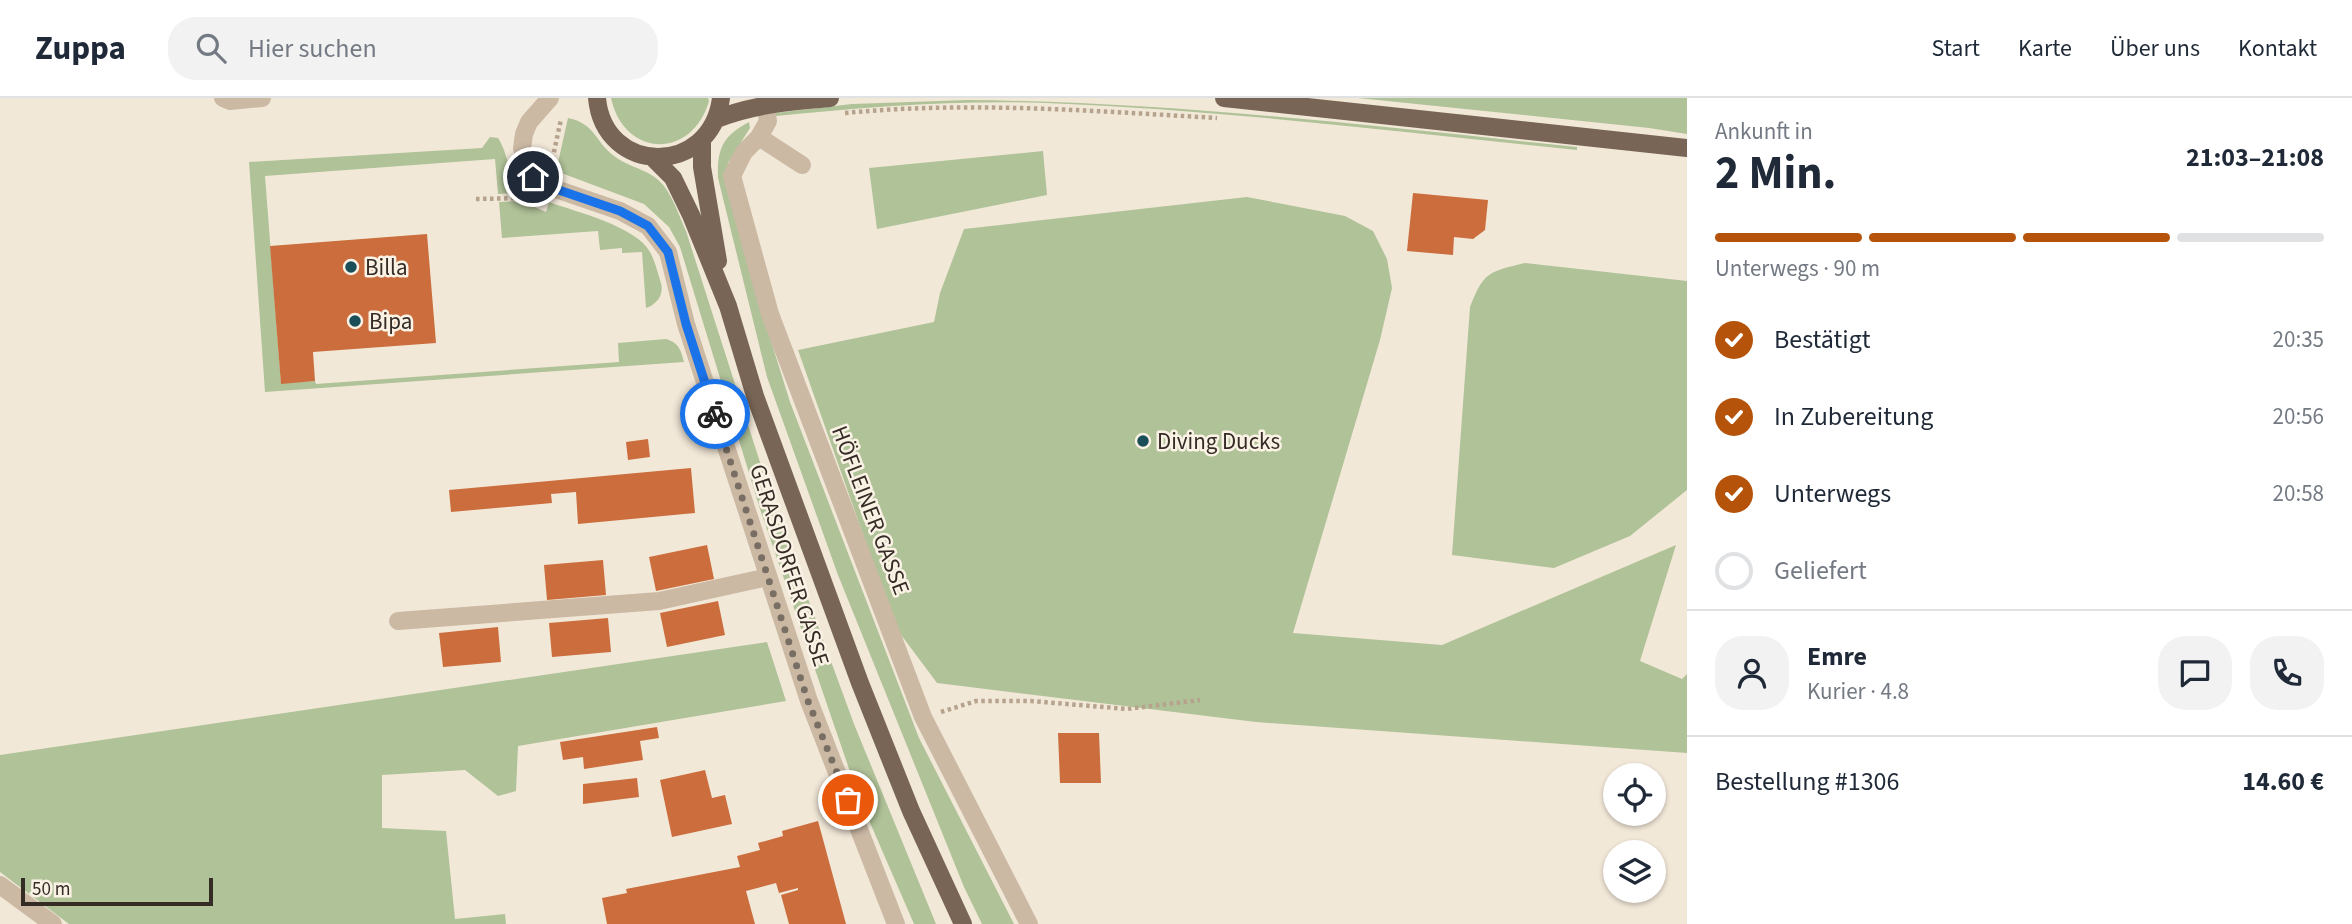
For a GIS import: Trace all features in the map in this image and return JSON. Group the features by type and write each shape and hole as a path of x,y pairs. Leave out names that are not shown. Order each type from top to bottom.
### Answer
{"main road":[{"path":"597,98 602,119 617,141 627,149 652,157 673,177 728,306"},
{"path":"652,157 684,152 702,140 717,120 722,98"},
{"path":"717,120 740,110 765,104 831,98"},
{"path":"1224,98 1687,148"},
{"path":"702,140 702,167 708,211 728,306 755,396 860,683 911,811 963,924"}],"street":[{"path":"223,98 230,101 262,98"},
{"name":"GERASDORFER GASSE","path":"550,98 529,122 524,134 522,148 533,177 547,186 620,211 648,226 668,252 686,324 808,701 896,924"},
{"name":"HÖFLEINER GASSE","path":"765,104 768,121 759,138 744,152 732,176 770,314 923,717 1029,924"},
{"path":"759,138 803,165"},
{"path":"398,621 659,601 768,577"},
{"path":"0,885 53,924"}],"path":[{"path":"841,114 967,107 1044,108 1230,119"},
{"path":"923,717 976,701 1031,701 1127,709 1200,700"}],"green space":[{"path":"611,98 708,98 709,101 700,120 688,134 674,142 658,144 643,141 629,132 618,118"},
{"path":"1358,98 1687,98 1687,134 1649,128"},
{"path":"968,100 1121,105 1273,116 1577,147 1577,150 1246,116 1113,106 1013,102 945,103 776,116 775,113 852,104"},
{"path":"568,118 585,125 617,158 659,181 674,202 686,231 774,506 854,724 936,924 914,924 858,795 760,509 680,247 669,227 644,204 564,174 557,167"},
{"path":"749,122 750,128 728,163 727,174 752,280 790,402 919,738 1014,924 982,924 964,887 838,575 767,377 718,178 723,144 733,132"},
{"path":"490,137 498,138 511,172 526,192 498,194 495,159 265,176 281,383 315,381 316,384 619,362 618,343 666,339 679,348 684,362 265,392 249,162 482,148"},
{"path":"1043,151 1047,195 877,229 869,168"},
{"name":"Diving Ducks","path":"1247,197 1345,216 1373,231 1387,259 1392,288 1380,340 1293,633 1442,645 1676,545 1640,661 1682,679 1687,674 1687,753 1256,722 937,683 896,628 798,350 934,322 940,293 964,229"},
{"path":"521,201 546,212 549,202 604,221 632,235 643,243 653,259 662,287 659,298 646,308 642,252 622,253 622,248 600,250 598,231 502,238 499,202"},
{"path":"1525,263 1687,281 1687,490 1630,536 1554,568 1452,555 1470,307 1479,286 1489,275"},
{"path":"767,642 786,701 518,746 516,791 498,796 465,770 382,775 382,828 446,831 455,919 505,914 506,924 69,924 0,872 0,755"}],"building":[{"path":"1413,193 1488,200 1485,230 1473,239 1454,237 1453,255 1407,251"},
{"path":"427,234 436,343 313,352 315,381 281,384 270,246"},
{"path":"648,439 650,457 628,460 626,442"},
{"path":"691,468 695,513 578,524 576,492 551,494 552,503 451,512 449,490"},
{"path":"707,545 714,579 656,591 649,557"},
{"path":"603,560 606,595 547,600 544,565"},
{"path":"718,601 725,635 667,647 660,613"},
{"path":"608,618 611,652 552,657 549,623"},
{"path":"498,627 501,662 443,667 439,633"},
{"path":"657,727 659,738 640,741 643,760 584,769 583,757 563,760 560,742"},
{"path":"1058,733 1099,733 1101,783 1060,783"},
{"path":"705,770 712,798 725,795 732,824 672,837 660,780"},
{"path":"637,778 639,797 583,804 583,784"},
{"path":"818,821 846,924 789,924 781,895 798,888 779,893 776,883 746,891 755,924 607,924 602,898 627,893 626,889 740,867 737,856 760,850 758,843 783,836 782,831"}],"way so far":[{"path":"715,414 808,701 848,800"}],"place":[{"name":"Billa","path":"351,267"},
{"name":"Bipa","path":"355,321"},
{"name":"Diving Ducks","path":"1143,441"}],"route":[{"path":"533,177 547,186 620,211 648,226 668,252 686,324 715,414"}]}
